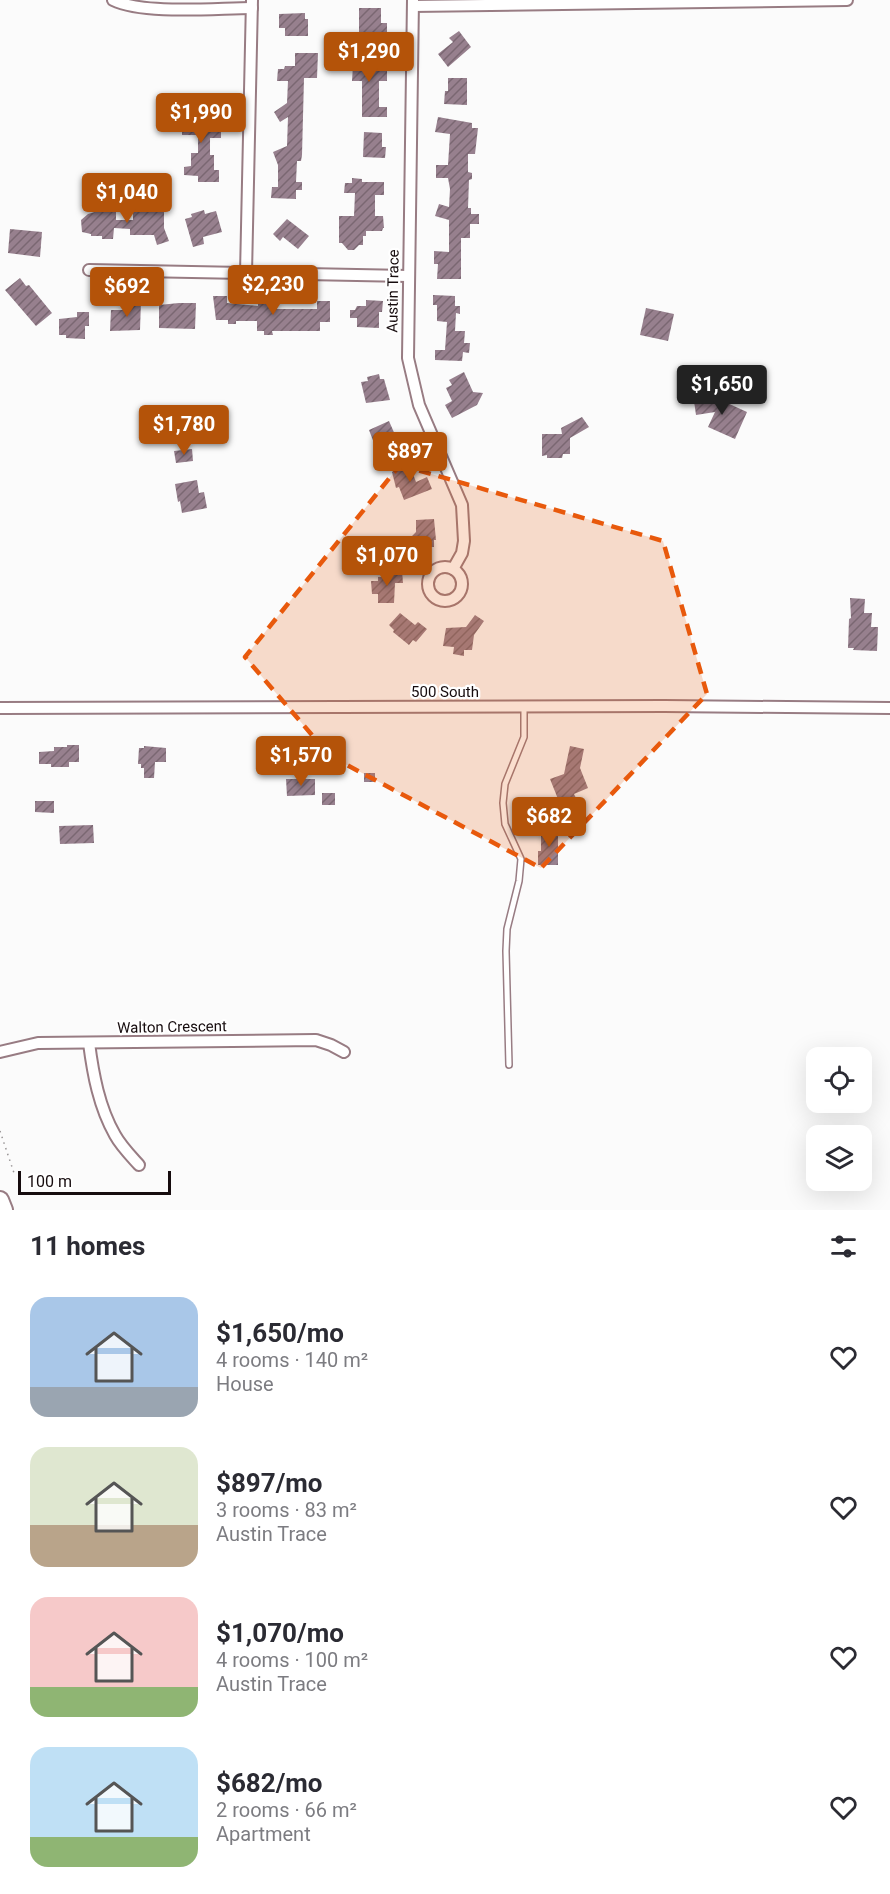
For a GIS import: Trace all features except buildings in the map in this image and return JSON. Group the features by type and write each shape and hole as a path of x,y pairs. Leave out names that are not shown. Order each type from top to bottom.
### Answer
{"main road":[{"path":"0,1200 4,1210"}],"street":[{"path":"113,0 123,5 146,8 252,4 246,273"},
{"path":"413,3 847,0"},
{"name":"Austin Trace","path":"413,3 407,341 412,382 419,405 459,495 465,533 462,553 453,569"},
{"path":"89,270 408,276"},
{"name":"500 South","path":"0,708 890,708"},
{"name":"Walton Crescent","path":"0,1052 38,1043 316,1040 344,1052"},
{"path":"89,1043 101,1101 115,1135 139,1165"}],"lane":[{"path":"509,1065 507,929 519,881 521,859 505,824 503,802 505,784 524,737 524,707"}],"path":[{"path":"0,1131 15,1176"}],"highlighted area":[{"path":"400,465 663,541 707,694 541,868 330,756 245,657"}]}
